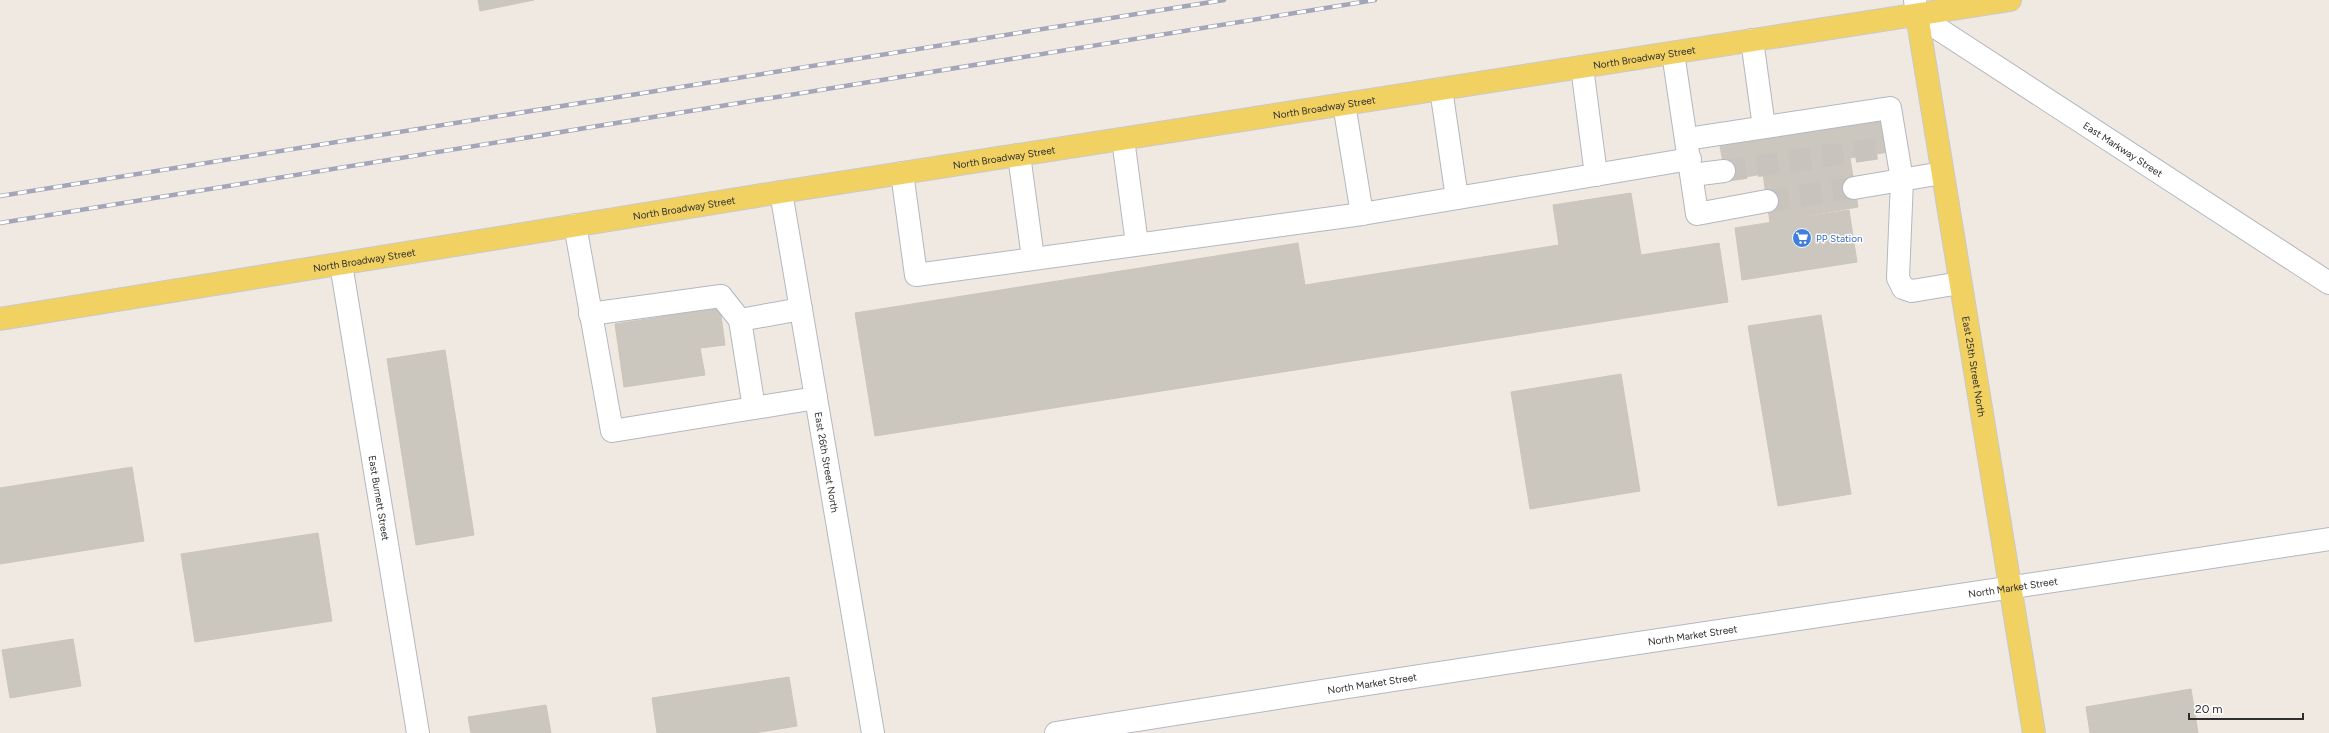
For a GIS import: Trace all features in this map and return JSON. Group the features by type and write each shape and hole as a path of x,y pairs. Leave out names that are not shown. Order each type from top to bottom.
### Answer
{"main road":[{"name":"North Broadway Street","path":"0,319 781,192 1673,53 1752,40 1916,7 2010,0"},
{"name":"East 25th Street North","path":"1916,7 2034,733"}],"street":[{"name":"East Markway Street","path":"1916,7 2329,283"},
{"path":"1752,40 1764,127"},
{"path":"1673,53 1690,158 1697,214 1767,201"},
{"path":"1582,67 1596,175"},
{"path":"1441,89 1457,198"},
{"path":"1344,104 1362,214"},
{"path":"902,173 916,275 1362,214 1596,175 1690,158 1764,127 1890,108 1893,146 1902,180 1898,278 1903,288 1912,291 1960,283"},
{"path":"1123,139 1137,244"},
{"path":"1019,155 1033,258"},
{"path":"1690,158 1724,171"},
{"path":"1854,188 1942,173"},
{"name":"East 26th Street North","path":"781,192 873,733"},
{"path":"575,225 612,431 816,398"},
{"name":"East Burnett Street","path":"341,264 418,733"},
{"path":"590,314 721,296 740,320 754,408"},
{"path":"740,320 801,309"},
{"name":"North Market Street","path":"1056,733 1317,691 2011,588 2329,539"}],"building":[{"path":"478,0 534,0 480,11"},
{"path":"1883,113 1889,152 1850,158 1858,207 1770,222 1763,174 1726,180 1719,140"},
{"path":"1631,193 1641,255 1719,243 1728,302 875,436 855,313 1298,243 1305,285 1559,245 1553,205"},
{"path":"1849,210 1857,262 1742,280 1735,228"},
{"path":"720,308 725,345 700,348 705,375 624,387 615,324"},
{"path":"1821,315 1851,494 1778,506 1748,326"},
{"path":"445,350 474,535 416,545 387,359"},
{"path":"1621,374 1640,491 1530,509 1511,392"},
{"path":"132,467 144,541 0,564 0,488"},
{"path":"318,533 332,621 195,642 181,554"},
{"path":"73,639 81,686 10,698 2,650"},
{"path":"789,677 797,726 754,733 657,733 652,698"},
{"path":"2191,689 2198,733 2090,733 2086,707"},
{"path":"546,705 551,733 471,733 468,717"}],"tunnel":[{"path":"1724,171 1888,147"},
{"path":"1767,201 1854,188"}],"railway":[{"path":"0,196 1224,0"},
{"path":"0,223 1375,0"}],"place":[{"name":"PP Station","path":"1802,238"}]}
